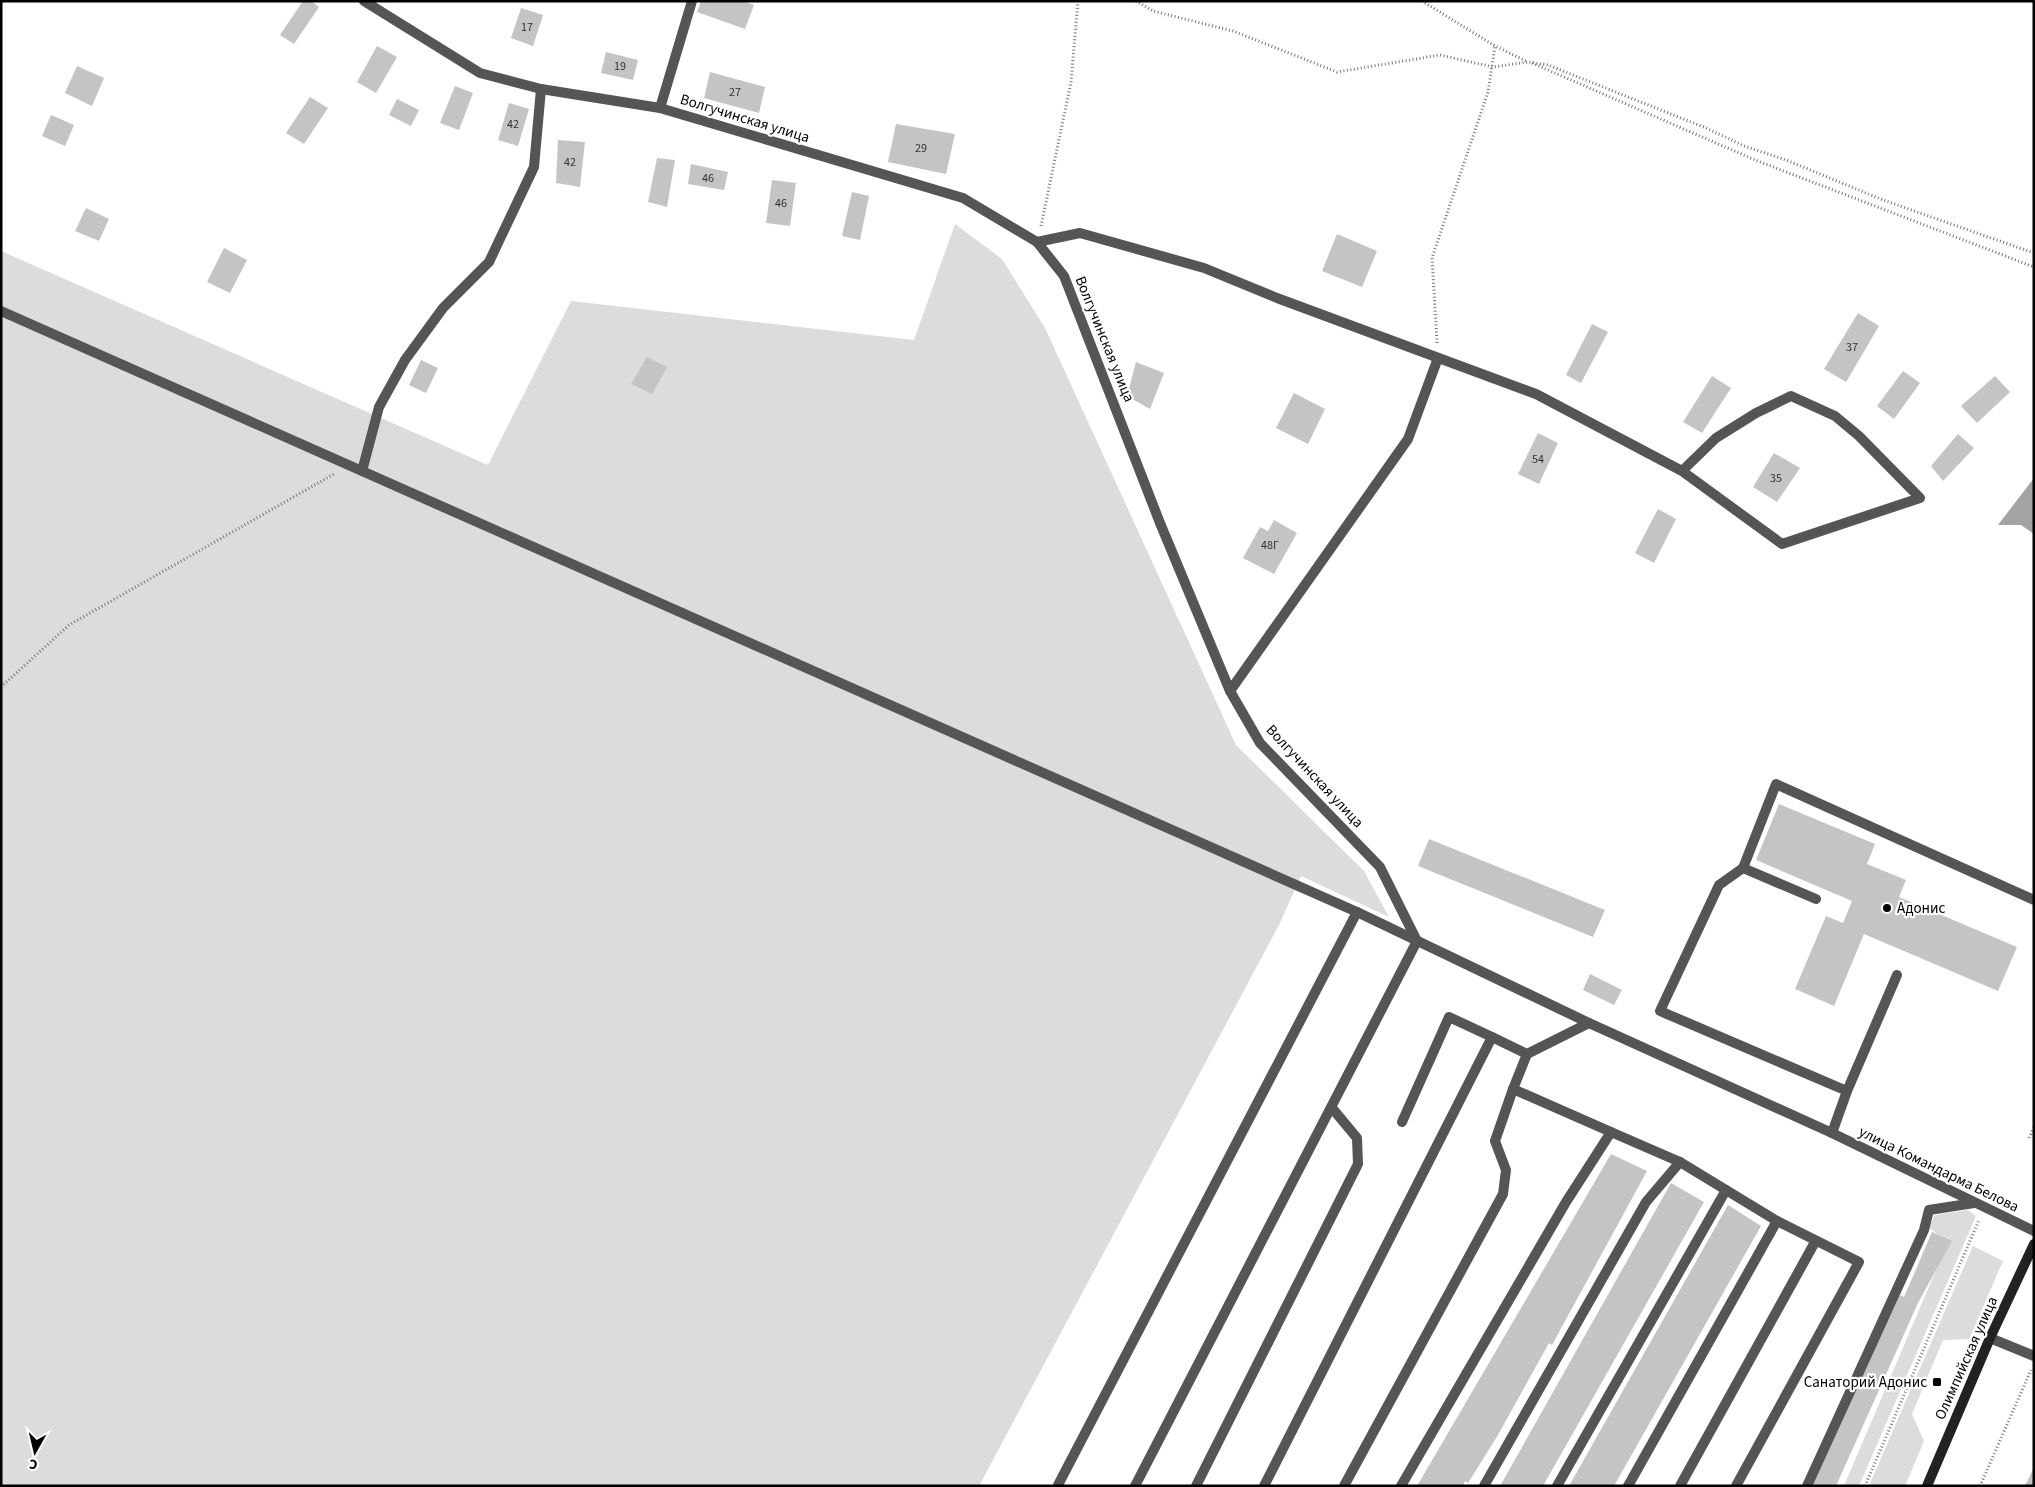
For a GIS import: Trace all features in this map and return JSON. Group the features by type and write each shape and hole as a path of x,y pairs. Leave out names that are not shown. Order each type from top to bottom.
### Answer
{"main road":[{"name":"Олимпийская улица","path":"1927,1486 1990,1338 2034,1244"}],"street":[{"name":"Волгучинская улица","path":"364,1 480,72 540,89 660,108 963,198 1037,242 1064,276 1160,522 1230,691 1260,743 1380,867 1417,941"},
{"path":"660,108 692,1"},
{"path":"362,471 379,407 405,360 443,308 489,262 534,167 540,89"},
{"path":"1037,242 1080,233 1204,268 1277,298 1536,394 1682,471 1782,544 1920,498 1859,436 1835,416 1792,396 1756,413 1716,438 1682,471"},
{"name":"улица Командарма Белова","path":"1,311 1357,912 1589,1023 1832,1134 2034,1231"},
{"path":"1230,691 1408,439 1438,358"},
{"path":"1847,1091 1660,1011 1719,885 1743,868 1776,784 2034,900"},
{"path":"1743,868 1816,899"},
{"path":"1058,1485 1357,912"},
{"path":"1135,1486 1417,941"},
{"path":"1832,1134 1847,1091 1898,975"},
{"path":"1402,1122 1449,1017 1527,1054"},
{"path":"1344,1486 1503,1194 1506,1170 1495,1141 1527,1054 1589,1023"},
{"path":"1264,1486 1492,1038"},
{"path":"1513,1089 1680,1162 1777,1221 1815,1242 1859,1262 1736,1486"},
{"path":"1196,1486 1358,1164 1357,1138 1332,1108"},
{"path":"1401,1486 1561,1211 1611,1132"},
{"path":"1484,1486 1646,1202 1680,1162"},
{"path":"1557,1486 1726,1190"},
{"path":"1807,1486 1924,1230 1929,1210 1974,1203"},
{"path":"1628,1486 1777,1221"},
{"path":"1680,1486 1815,1242"},
{"path":"1990,1338 2034,1356"}],"path":[{"path":"1037,242 1071,82 1078,1"},
{"path":"1136,1 1153,11 1233,31 1337,72 1440,55 1493,67 1528,62 1548,65 1706,128 1744,146 1786,160 1882,200 2034,253"},
{"path":"1422,1 1495,46 1528,62 1755,160 2034,267"},
{"path":"1438,358 1432,258 1488,92 1495,46"},
{"path":"1,687 69,625 349,466"},
{"path":"2029,1138 2034,1127"},
{"path":"1865,1486 1984,1208"},
{"path":"1980,1486 2034,1364"}],"shaded area":[{"path":"955,224 1002,259 1045,328 1236,745 1364,871 1389,917 1301,876 1279,925 979,1486 1,1486 1,251 488,465 571,301 914,340"},
{"path":"2034,478 2034,534 2021,525 1998,525"},
{"path":"1968,1210 1976,1216 1859,1486 1844,1486 1948,1242 1929,1228 1935,1215"},
{"path":"1973,1246 2003,1261 1969,1339 1943,1340 1912,1414 1924,1441 1905,1486 1869,1486"}],"building":[{"path":"303,1 311,1 319,7 294,44 280,35"},
{"path":"701,1 743,1 754,5 745,29 697,12"},
{"path":"521,8 543,15 533,46 511,38"},
{"path":"377,46 397,57 376,93 357,82"},
{"path":"606,52 638,60 633,80 601,73"},
{"path":"77,66 104,78 92,106 65,93"},
{"path":"710,72 765,87 759,113 704,98"},
{"path":"455,86 473,93 459,130 440,123"},
{"path":"310,97 328,108 304,144 286,133"},
{"path":"397,99 419,110 411,126 389,115"},
{"path":"509,103 529,109 518,146 498,140"},
{"path":"51,115 74,125 65,146 42,136"},
{"path":"896,124 955,134 946,174 888,162"},
{"path":"558,140 585,142 580,187 556,183"},
{"path":"657,158 675,160 667,207 648,202"},
{"path":"691,164 728,172 724,190 688,184"},
{"path":"772,180 796,183 790,226 766,223"},
{"path":"852,192 869,196 860,240 842,236"},
{"path":"86,208 109,219 99,241 75,231"},
{"path":"1337,234 1377,251 1362,287 1322,271"},
{"path":"224,248 247,260 230,293 207,282"},
{"path":"1858,313 1879,326 1846,382 1824,369"},
{"path":"1592,324 1608,332 1581,383 1566,375"},
{"path":"647,357 667,367 652,394 631,384"},
{"path":"421,360 438,368 426,393 409,385"},
{"path":"1136,362 1164,373 1150,409 1127,396"},
{"path":"1903,371 1920,383 1894,419 1877,406"},
{"path":"1712,376 1731,388 1702,433 1683,422"},
{"path":"1995,376 2010,392 1977,423 1961,406"},
{"path":"1294,393 1325,409 1308,444 1276,428"},
{"path":"1538,433 1558,443 1539,484 1518,474"},
{"path":"1958,434 1974,448 1943,481 1931,466"},
{"path":"1774,453 1800,468 1777,502 1753,487"},
{"path":"1658,509 1676,519 1654,563 1635,553"},
{"path":"1274,520 1297,533 1274,574 1243,558 1260,527 1268,531"},
{"name":"Адонис","path":"1779,804 1875,844 1867,864 1906,880 1899,897 2017,947 1998,991 1864,934 1834,1006 1795,989 1826,916 1843,923 1852,901 1756,860"},
{"path":"1429,839 1605,910 1593,937 1418,866"},
{"path":"1590,974 1622,990 1614,1005 1583,990"},
{"path":"1611,1154 1647,1171 1552,1345 1549,1343 1498,1435 1468,1483 1465,1481 1463,1486 1417,1486"},
{"path":"1671,1183 1704,1202 1543,1486 1500,1486"},
{"path":"1728,1205 1761,1226 1614,1486 1569,1486"},
{"path":"1932,1232 1952,1241 1918,1303 1836,1486 1811,1486 1900,1295 1904,1297"},
{"path":"2034,1467 2034,1486 2025,1486"}],"place":[{"name":"Адонис","path":"1887,908"},
{"name":"Санаторий Адонис","path":"1937,1382"}]}
